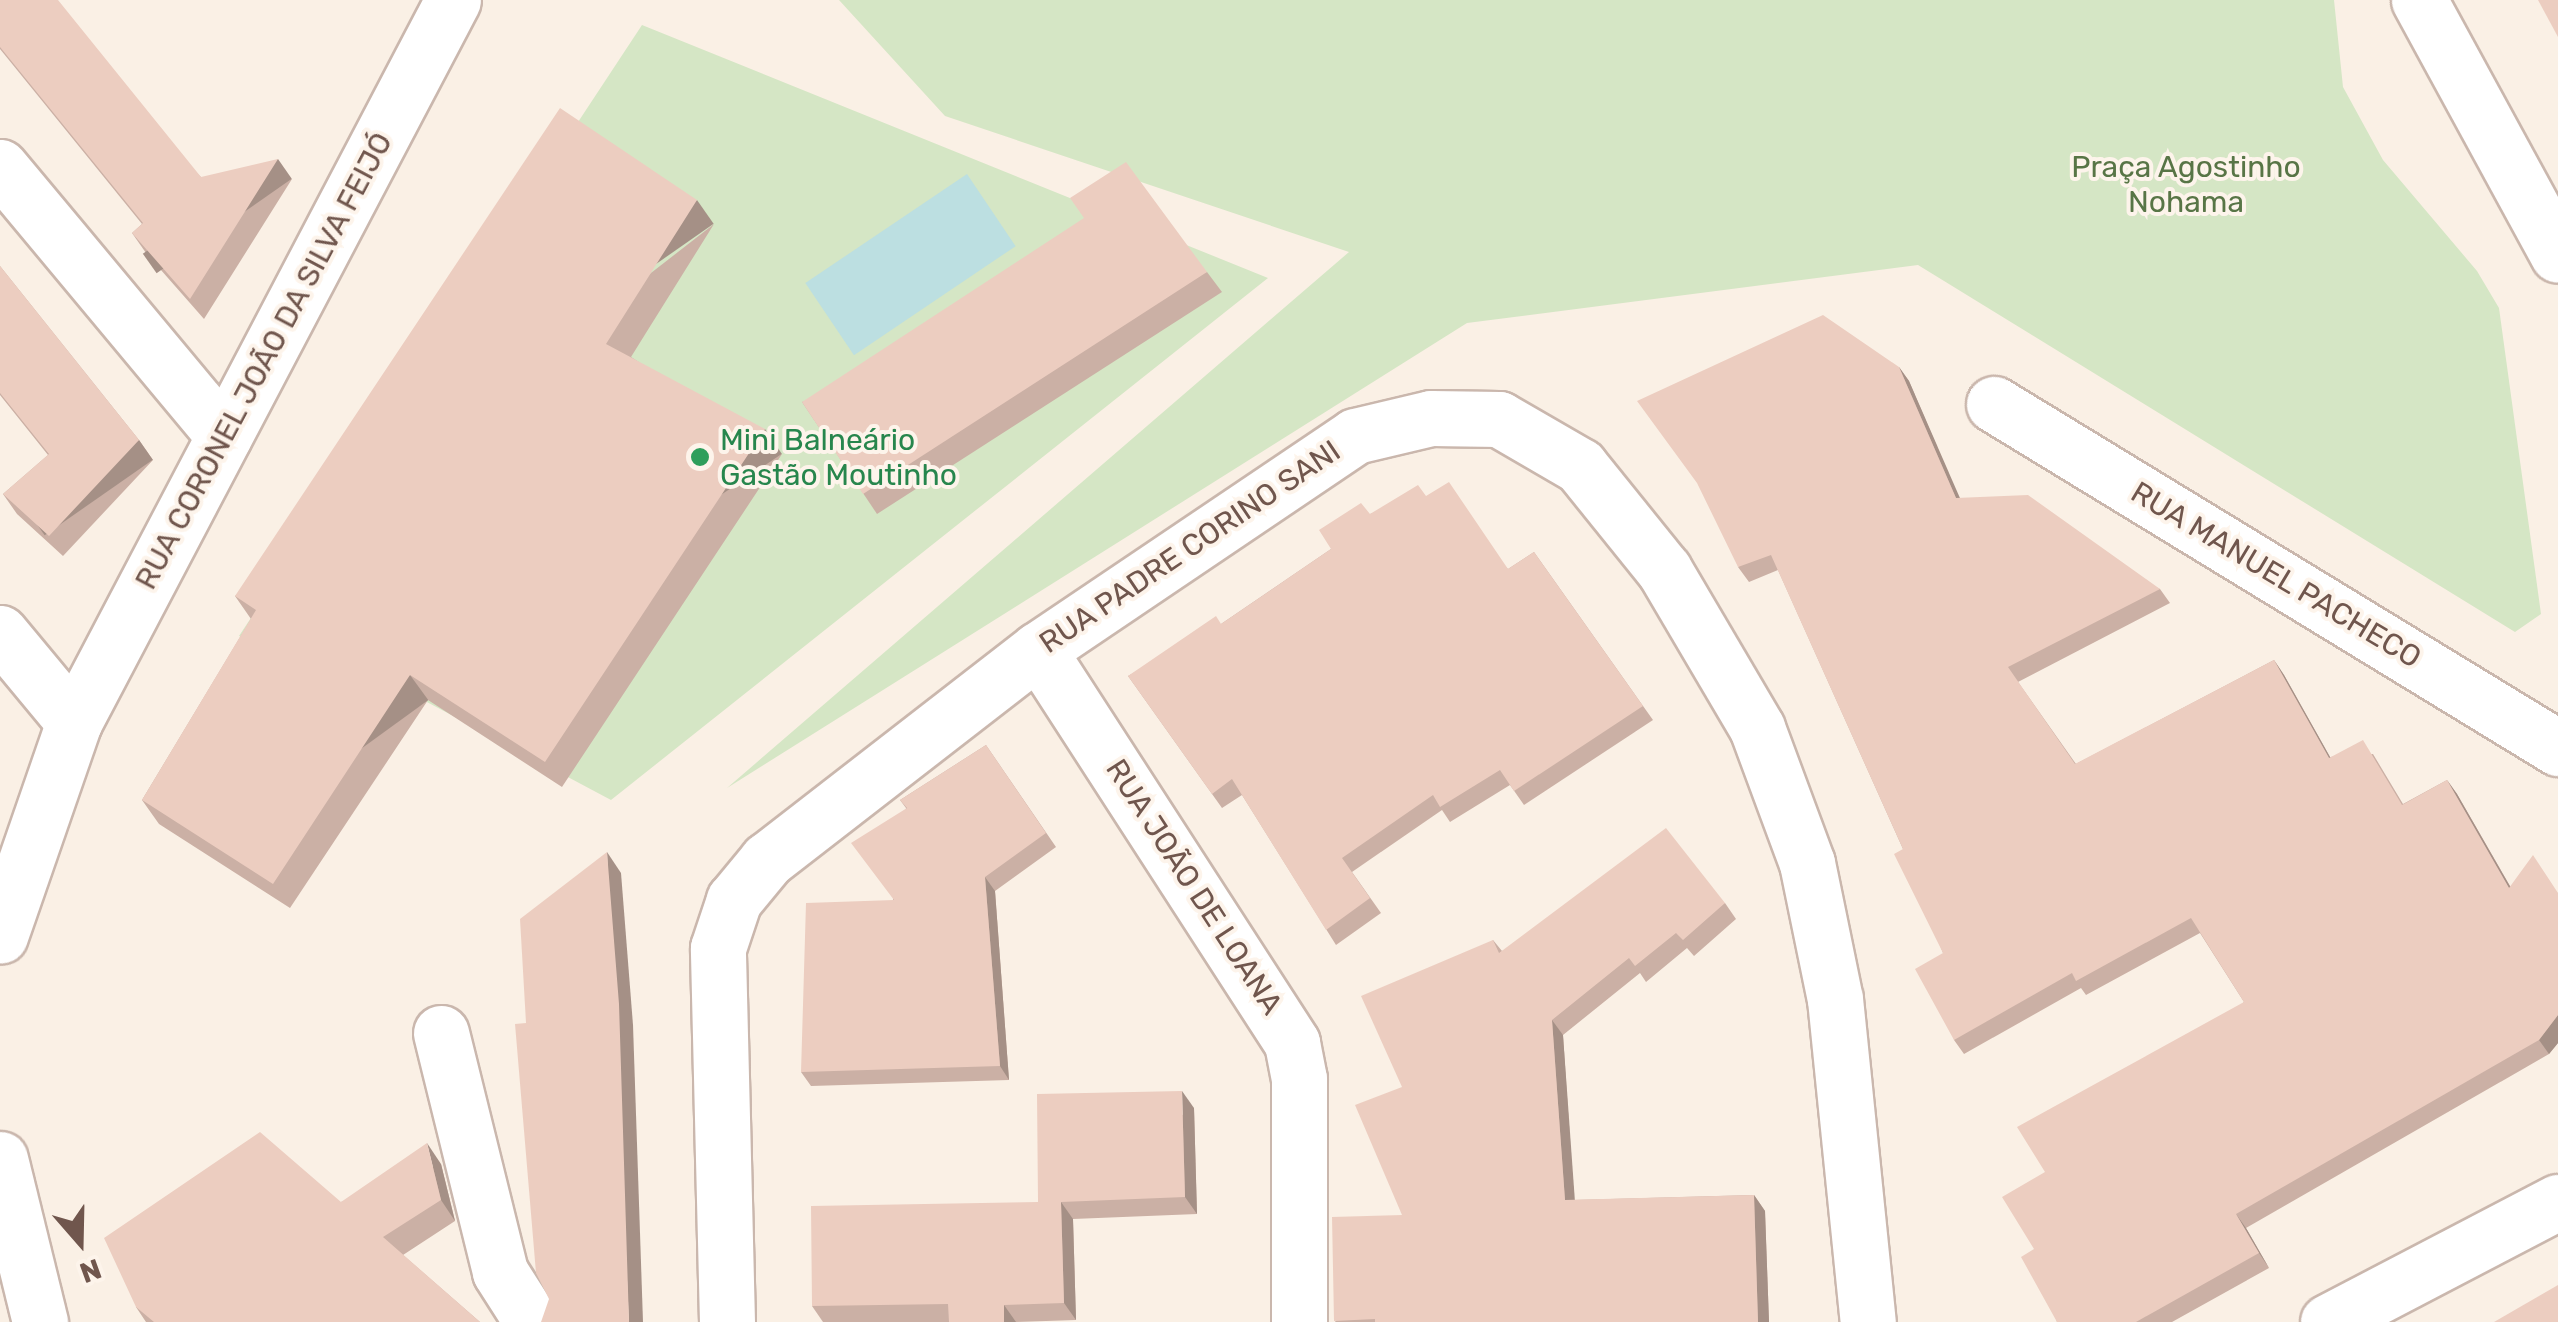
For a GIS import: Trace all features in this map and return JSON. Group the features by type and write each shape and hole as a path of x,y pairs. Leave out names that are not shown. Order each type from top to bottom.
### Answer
{"street":[{"name":"RUA CORONEL JOÃO DA SILVA FEIJÓ","path":"0,936 74,722 453,0"},
{"path":"2419,0 2558,255"},
{"path":"0,167 224,436"},
{"name":"RUA MANUEL PACHECO","path":"1994,404 2558,748"},
{"name":"RUA PADRE CORINO SANI","path":"727,1322 717,1003 718,948 734,900 767,860 1038,650 1354,436 1430,418 1499,419 1580,466 1664,570 1756,728 1807,863 1835,999 1868,1322"},
{"path":"0,633 74,722"},
{"name":"RUA JOÃO DE LOANA","path":"1038,650 1292,1042 1299,1079 1299,1322"},
{"path":"442,1033 500,1272 532,1322"},
{"path":"0,1158 40,1322"},
{"path":"2328,1322 2558,1202"}],"green space":[{"name":"Praça Agostinho Nohama","path":"839,0 2334,0 2343,87 2383,160 2477,271 2499,308 2541,614 2515,632 1918,265 1467,323 727,788 1349,252 945,116"},
{"name":"Mini Balneário Gastão Moutinho","path":"642,25 1268,278 611,800 425,701 239,636"}],"water":[{"path":"967,174 1016,246 854,355 805,283"}],"building":[{"path":"0,0 58,0 201,177 278,159 190,299 132,233 143,223 0,47"},
{"path":"2538,0 2558,0 2558,37"},
{"path":"560,108 697,200 606,344 765,429 545,762 410,675 273,884 142,800 256,610 235,596"},
{"path":"1126,162 1207,272 863,494 802,402 1084,218 1070,198"},
{"path":"0,266 139,440 49,536 3,494 49,454 0,393"},
{"path":"1823,315 1899,367 1956,498 2028,495 2160,589 2008,667 2075,764 2274,660 2329,758 2363,740 2402,805 2447,780 2509,888 2533,855 2558,893 2558,1015 2539,1040 2236,1214 2259,1253 2136,1322 2057,1322 2021,1257 2034,1249 2002,1197 2045,1172 2017,1127 2244,1002 2191,918 2076,981 2072,973 1954,1040 1915,969 1943,953 1894,854 1903,849 1771,555 1738,567 1697,483 1637,401"},
{"path":"1449,482 1508,569 1534,552 1643,706 1514,791 1500,770 1440,807 1433,795 1342,858 1370,898 1326,930 1232,779 1212,794 1128,676 1216,616 1221,624 1331,549 1319,530 1361,503 1370,514 1418,485 1426,496"},
{"path":"986,745 1046,833 985,877 1000,1066 801,1072 806,903 894,900 851,843 907,808 900,800"},
{"path":"1666,828 1725,903 1683,940 1676,933 1635,966 1629,958 1552,1020 1565,1200 1754,1195 1758,1322 1334,1321 1332,1217 1402,1215 1355,1105 1402,1087 1361,996 1493,940 1499,953"},
{"path":"607,852 619,1004 629,1322 541,1322 549,1299 536,1273 515,1024 526,1023 520,919"},
{"path":"1182,1091 1185,1197 1061,1202 1064,1303 1004,1305 1004,1322 949,1322 948,1304 812,1306 811,1206 1038,1202 1037,1094"},
{"path":"260,1132 341,1202 427,1143 441,1200 383,1237 480,1322 154,1322 136,1307 104,1238"},
{"path":"2558,1285 2558,1322 2494,1322"}],"place":[{"name":"Mini Balneário Gastão Moutinho","path":"700,457"}]}
